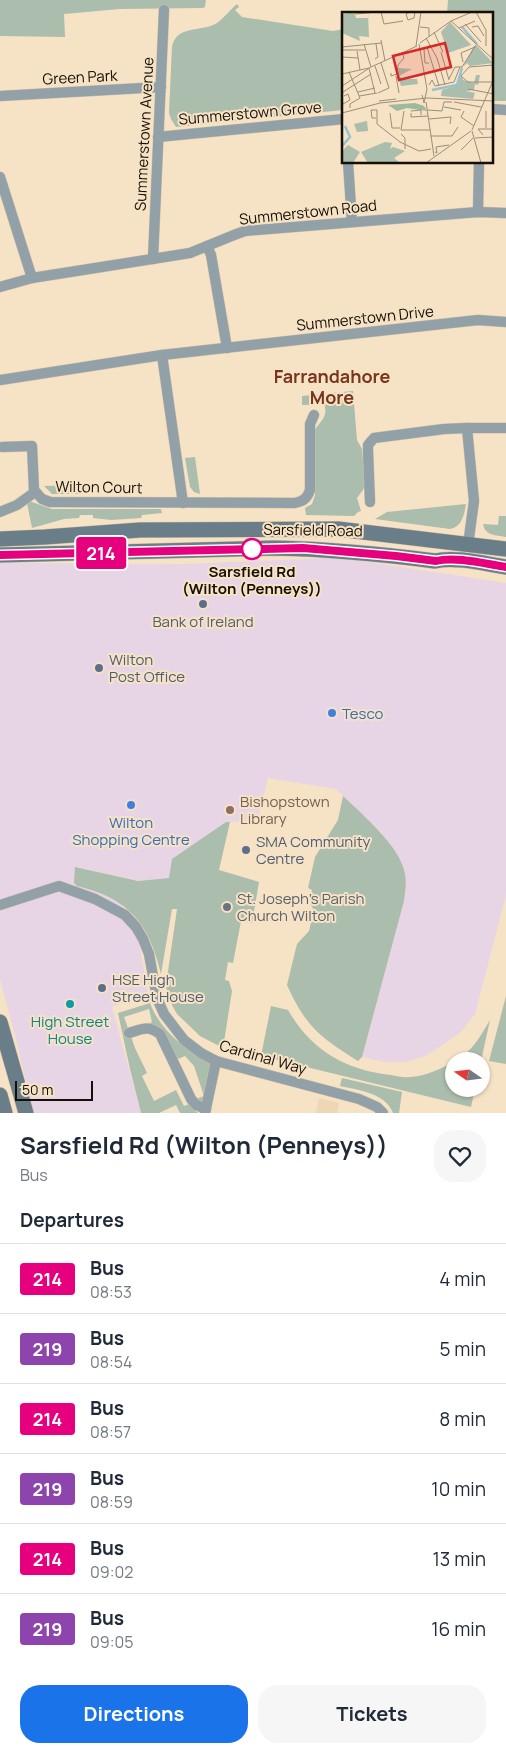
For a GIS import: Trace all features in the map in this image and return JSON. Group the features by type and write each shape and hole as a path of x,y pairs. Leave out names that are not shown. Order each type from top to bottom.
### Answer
{"main road":[{"name":"Sarsfield Road","path":"0,539 140,530 302,528 362,531 506,549"},
{"name":"Sarsfield Road","path":"0,555 144,553 274,548 317,549 436,561 442,559 465,561 506,567"},
{"path":"0,1022 26,1113"},
{"path":"0,1095 5,1113"}],"street":[{"name":"Summerstown Avenue","path":"153,258 164,10"},
{"name":"Green Park","path":"0,96 161,87"},
{"name":"Summerstown Grove","path":"158,137 342,120"},
{"path":"348,164 352,222"},
{"path":"478,212 479,164"},
{"path":"0,177 32,278"},
{"name":"Summerstown Road","path":"0,287 32,278 190,253 245,232 478,212 506,214"},
{"path":"207,246 211,255 227,348"},
{"name":"Summerstown Drive","path":"0,380 162,355 478,320 506,322"},
{"path":"162,355 183,503"},
{"name":"Wilton Court","path":"2,447 32,446 33,486 35,492 50,502 294,503 302,502 310,490 310,424 314,415"},
{"path":"467,428 474,501 468,545"},
{"path":"370,502 368,445 374,438 444,429 506,428"},
{"path":"0,512 17,505 35,492"},
{"name":"Cardinal Way","path":"0,905 59,886 95,899 124,915 136,927 149,954 156,998 164,1014 184,1040 201,1053 216,1061 359,1099 372,1104 383,1113"},
{"path":"129,1033 152,1028 160,1034 191,1099 205,1111 216,1061"}],"shaded area":[{"name":"Wilton Shopping Centre","path":"330,558 349,559 506,583 506,895 475,1014 461,1032 426,1056 405,1062 385,1062 362,1057 404,901 406,886 402,864 381,832 336,789 268,778 259,815 254,821 226,822 169,878 138,881 77,867 115,891 139,941 148,993 112,1007 141,1113 33,1113 0,979 0,563 182,564"},
{"path":"319,1098 339,1103 337,1113 316,1113"}],"green space":[{"path":"0,0 206,0 205,7 203,8 120,9 64,14 65,37 0,36"},
{"path":"448,0 506,0 506,101 494,101 494,12 447,12"},
{"path":"237,4 239,7 235,10 242,17 333,31 342,29 342,110 176,127 169,113 172,47 179,35 184,32 210,26 222,19"},
{"path":"353,391 357,440 362,449 365,485 357,498 361,511 354,516 306,515 305,508 312,504 315,495 314,431 325,416 325,408 324,404 302,405 302,396"},
{"path":"195,457 200,494 194,492 190,487 185,458"},
{"path":"86,485 86,494 52,494 44,486"},
{"path":"29,501 52,509 161,509 162,513 142,515 141,518 111,520 93,518 93,515 80,515 79,518 64,519 32,528 27,503"},
{"path":"466,504 460,523 450,529 375,519 387,512"},
{"path":"499,516 506,516 506,537 489,533 484,528 483,524 498,525"},
{"path":"343,796 389,842 402,864 406,881 404,901 362,1057 358,1061 315,1030 301,1011 287,985 297,944 309,931 314,910 309,902 312,890 308,888 315,857 338,820"},
{"path":"226,822 230,822 219,870 259,882 252,923 241,921 233,963 228,962 225,980 229,981 232,991 223,1048 200,1036 177,1014 168,998 166,985 177,909 172,909 161,974 150,941 143,927 134,916 110,898 77,886 74,883 75,867 138,881 169,878 172,859"},
{"path":"506,996 506,1064 490,1061"},
{"path":"150,1003 160,1022 174,1038 191,1052 210,1063 215,1075 201,1105 196,1099 204,1096 194,1066 185,1056 178,1059 160,1028 148,1024 152,1022 149,1009 124,1017 135,1048 147,1073 142,1076 154,1101 176,1090 184,1106 189,1104 198,1113 180,1113 176,1105 159,1113 141,1113 118,1013"},
{"path":"271,1006 288,1010 307,1036 331,1056 344,1063 400,1077 416,1077 445,1066 445,1098 473,1098 471,1107 261,1056"},
{"path":"490,1020 483,1052 467,1052"},
{"path":"342,1078 402,1092 399,1113 393,1113 389,1106 378,1097 363,1091 340,1086"}],"bus line":[{"name":"214","path":"0,555 144,553 274,548 317,549 436,561 442,559 465,561 506,567"}],"place":[{"name":"Sarsfield Rd (Wilton (Penneys))","path":"252,549"},
{"name":"Bank of Ireland","path":"203,604"},
{"name":"Wilton Post Office","path":"99,668"},
{"name":"Tesco","path":"332,713"},
{"name":"Wilton Shopping Centre","path":"131,805"},
{"name":"Bishopstown Library","path":"230,810"},
{"name":"SMA Community Centre","path":"246,850"},
{"name":"St. Joseph's Parish Church Wilton","path":"227,907"},
{"name":"HSE High Street House","path":"102,988"},
{"name":"High Street House","path":"70,1004"}],"district":[{"name":"Farrandahore More","path":"332,386"}]}
